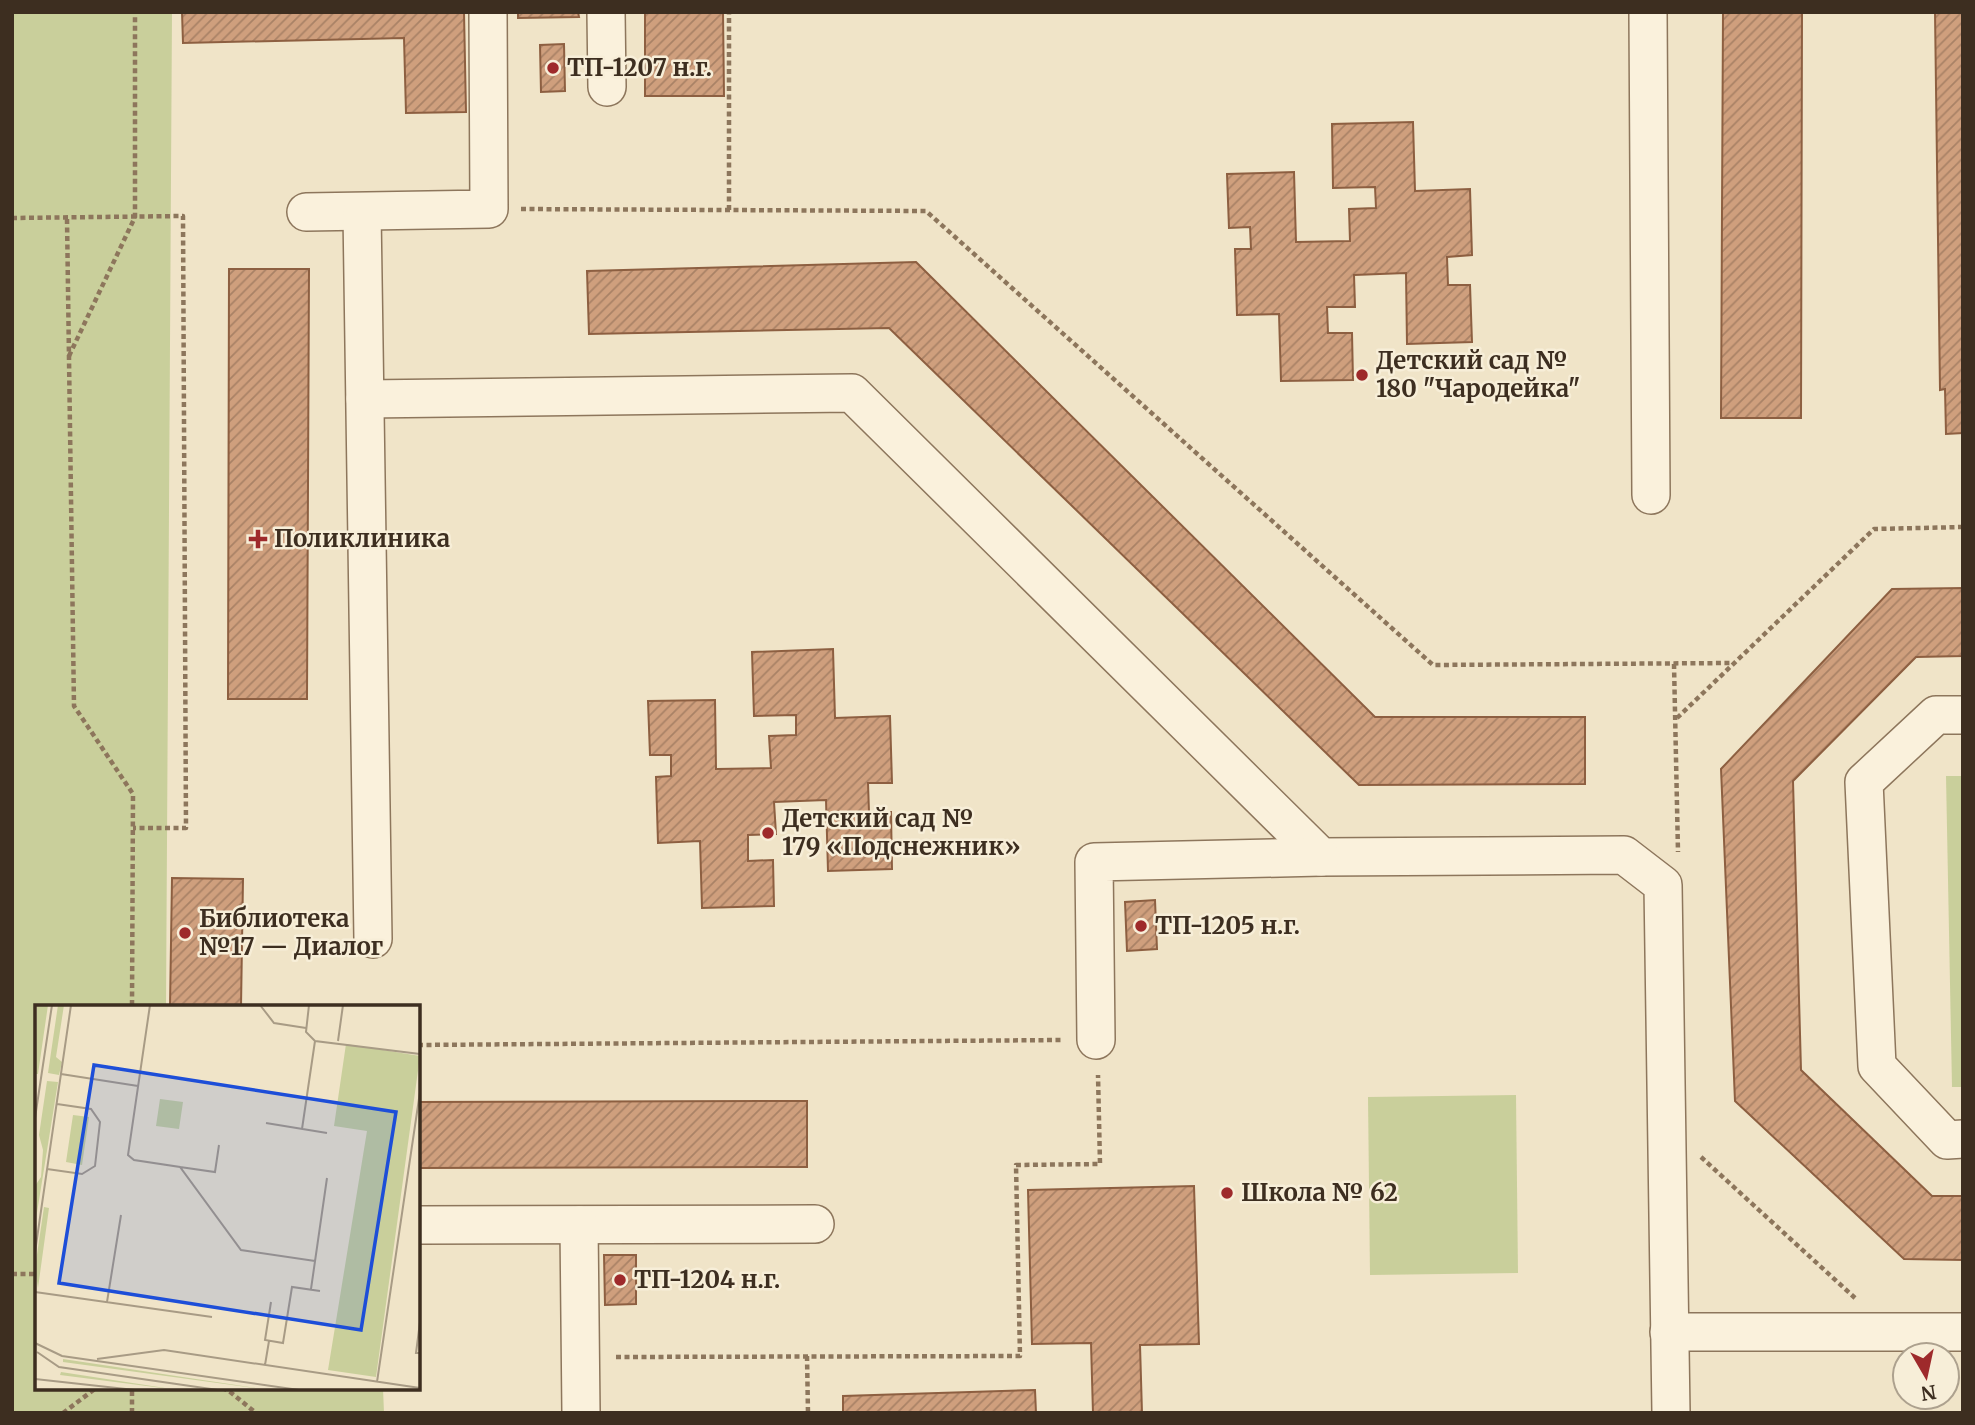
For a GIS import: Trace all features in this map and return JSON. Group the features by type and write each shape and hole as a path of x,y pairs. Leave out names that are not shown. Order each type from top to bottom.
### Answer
{"lane":[{"path":"306,212 489,209 488,12"},
{"path":"606,12 607,87"},
{"path":"1648,12 1651,495"},
{"path":"362,212 373,939"},
{"path":"365,399 852,393 1321,857"},
{"path":"1963,715 1936,715 1864,782 1877,1066 1947,1140 1963,1139"},
{"path":"1096,1040 1094,862 1624,855 1663,885 1671,1413"},
{"path":"420,1225 815,1224"},
{"path":"579,1225 581,1413"},
{"path":"1669,1332 1963,1332"}],"path":[{"path":"69,357 135,217 135,12"},
{"path":"729,12 729,210"},
{"path":"489,209 926,211 1433,665 1733,663"},
{"path":"12,218 183,216 186,828 133,828"},
{"path":"67,219 74,706 133,794 132,1005"},
{"path":"1676,718 1874,529 1963,527"},
{"path":"420,1045 1096,1040 1100,1164 1016,1165 1020,1356 580,1357"},
{"path":"1693,1149 1856,1298"},
{"path":"12,1275 35,1274"},
{"path":"807,1356 808,1413"},
{"path":"63,1413 93,1390"},
{"path":"132,1390 132,1413"},
{"path":"227,1390 256,1413"}],"green space":[{"path":"12,12 172,12 166,1005 35,1005 35,1390 383,1390 384,1413 12,1413"},
{"path":"1946,776 1963,776 1963,1087 1952,1087"},
{"path":"1516,1095 1518,1273 1370,1275 1368,1097"}],"building":[{"path":"182,12 464,12 466,112 406,113 404,38 183,43"},
{"path":"518,12 578,12 579,17 518,18"},
{"path":"645,12 723,12 724,96 645,96"},
{"path":"1723,12 1802,12 1801,418 1721,418"},
{"path":"1935,12 1963,12 1963,433 1946,434 1945,389 1940,390"},
{"name":"ТП-1207 н.г.","path":"564,44 565,91 541,92 540,45"},
{"path":"1413,122 1415,191 1470,189 1472,255 1447,257 1448,285 1470,285 1472,342 1407,344 1406,273 1354,275 1355,307 1327,307 1328,333 1352,333 1353,380 1281,381 1279,314 1237,315 1235,249 1251,249 1250,227 1229,228 1227,174 1294,172 1296,242 1350,241 1349,209 1376,208 1375,187 1333,188 1332,124"},
{"path":"916,262 1375,717 1585,717 1585,784 1359,785 889,328 589,334 587,271"},
{"path":"229,269 309,269 307,699 228,699"},
{"path":"1963,588 1963,656 1916,657 1793,781 1801,1070 1932,1196 1963,1196 1963,1260 1904,1259 1735,1101 1721,769 1892,589"},
{"path":"833,649 835,718 890,716 892,783 868,783 869,812 891,812 892,869 828,871 826,800 774,802 776,834 748,835 748,861 773,860 774,906 702,908 700,841 658,843 656,777 671,776 671,755 650,755 648,701 715,700 716,769 771,768 769,736 796,735 796,715 754,716 752,652"},
{"path":"172,878 243,879 241,1005 170,1005"},
{"name":"ТП-1205 н.г.","path":"1155,900 1157,949 1127,951 1125,902"},
{"path":"807,1101 807,1167 420,1168 420,1102"},
{"path":"1194,1186 1199,1344 1140,1345 1142,1413 1093,1413 1091,1343 1032,1344 1028,1190"},
{"name":"ТП-1204 н.г.","path":"604,1255 636,1255 636,1304 605,1305"},
{"path":"1035,1390 1036,1413 843,1413 843,1396"}],"place":[{"name":"ТП-1207 н.г.","path":"553,68"},
{"name":"Детский сад № 180 \"Чародейка\"","path":"1362,375"},
{"name":"Поликлиника","path":"258,539"},
{"name":"Детский сад № 179 «Подснежник»","path":"768,833"},
{"name":"ТП-1205 н.г.","path":"1141,926"},
{"name":"Библиотека №17 — Диалог","path":"185,933"},
{"name":"Школа № 62","path":"1227,1193"},
{"name":"ТП-1204 н.г.","path":"620,1280"}]}
